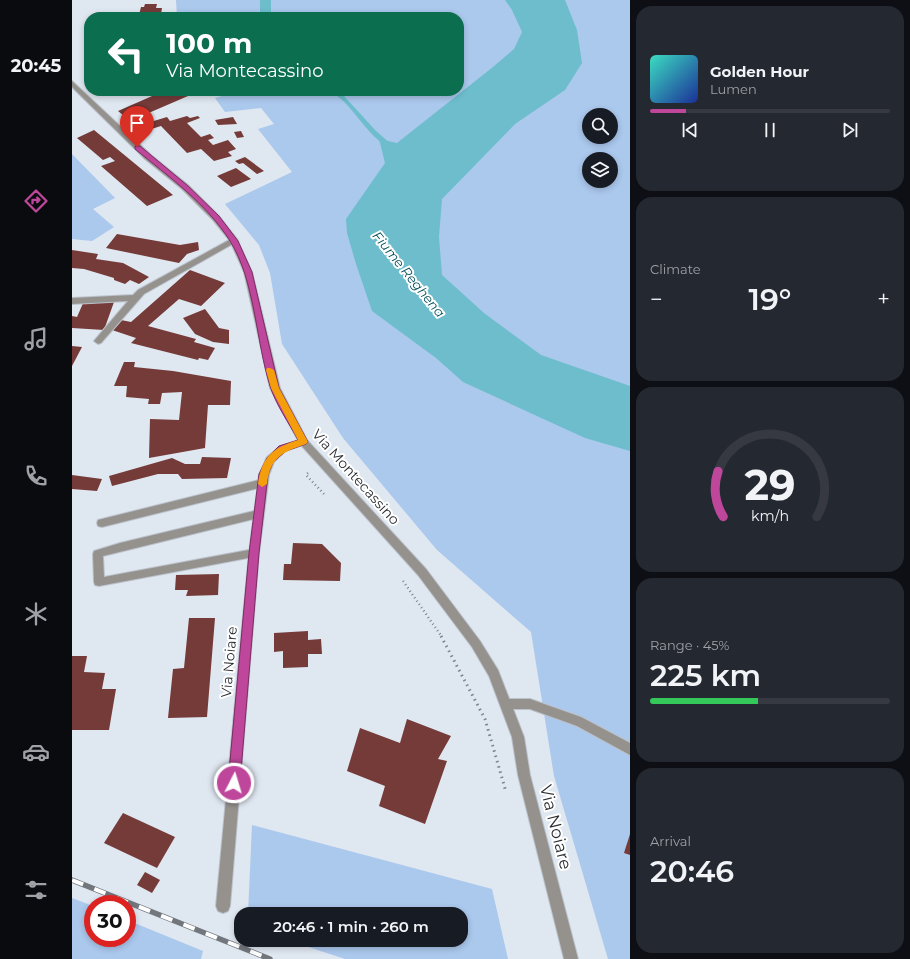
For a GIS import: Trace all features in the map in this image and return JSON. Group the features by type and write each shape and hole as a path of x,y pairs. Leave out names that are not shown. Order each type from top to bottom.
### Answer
{"street":[{"name":"Via Montecassino","path":"72,83 84,95"},
{"name":"Via Montecassino","path":"85,96 143,152 185,187 216,218 234,241 248,272 275,388 303,442 422,572 476,644 494,674 506,704"},
{"path":"98,341 141,292 234,241"},
{"path":"72,301 136,298"},
{"name":"Via Noiare","path":"223,906 254,553 262,482 270,460 282,448 303,442"},
{"path":"102,523 262,482"},
{"path":"254,553 98,582 98,554 120,547 258,514"},
{"path":"506,704 530,704 581,722 630,749"},
{"name":"Via Noiare","path":"506,704 518,737 524,775 571,959"}],"path":[{"path":"323,464 306,475 327,497"},
{"path":"399,577 443,639 485,719 507,795"}],"shaded area":[{"path":"176,0 630,0 630,959 608,959 554,776 531,632 437,550 343,438 282,344 270,273 259,245 225,204 292,172 258,129 274,124 261,108 225,112 215,98 222,96 464,96 464,12 177,12"},
{"path":"72,154 115,198 93,209 114,227 92,241 72,239"},
{"path":"252,825 492,889 508,959 345,959 308,947 468,947 468,907 248,907"},
{"path":"72,898 84,903 84,947 136,947 136,924 203,951 201,959 72,959"}],"water":[{"path":"262,0 271,0 271,12 262,12"},
{"name":"Fiume Reghena","path":"505,0 565,0 577,30 582,63 565,90 515,124 442,199 439,237 442,275 484,313 541,355 630,386 630,451 585,438 463,382 436,358 372,311 347,233 346,219 385,163 379,139 397,143 456,96 464,96 464,90 514,49 522,32 512,10"}],"building":[{"path":"145,4 157,4 156,8 162,8 161,12 140,12 141,7 144,7"},
{"path":"152,96 188,96 130,121 118,111"},
{"path":"187,116 190,118 198,116 200,118 187,123 201,137 210,134 214,138 208,140 213,145 228,140 236,149 228,152 232,156 214,161 201,149 187,153 161,126 142,132 137,126 167,117 170,121"},
{"path":"233,117 237,124 218,125 215,120"},
{"path":"94,130 173,195 147,206 101,166 115,161 110,157 103,160 77,138"},
{"path":"241,131 244,137 237,138 234,132"},
{"path":"245,157 264,171 257,174 243,163 239,164 235,161"},
{"path":"236,168 251,179 231,187 217,176"},
{"path":"117,234 180,245 198,242 199,250 187,254 179,263 106,248"},
{"path":"72,250 98,254 96,259 123,263 149,277 139,284 130,280 125,284 114,280 114,278 84,269 72,268"},
{"path":"190,270 225,283 201,306 179,299 148,326 196,339 194,342 215,348 208,360 199,358 198,360 131,343 136,338 112,330 121,320 131,322"},
{"path":"84,301 114,302 104,330 72,328 72,316 77,317"},
{"path":"205,309 219,328 229,330 229,344 213,342 195,334 183,318"},
{"path":"72,346 82,347 72,366"},
{"path":"124,362 135,362 134,367 173,371 231,381 230,405 208,405 205,448 149,458 150,419 179,420 182,392 162,393 160,404 148,404 149,399 126,397 127,386 114,386"},
{"path":"202,457 231,458 227,478 182,479 178,474 158,474 112,486 109,476 172,458 185,464 200,464"},
{"path":"72,475 102,479 97,491 72,489"},
{"path":"293,543 322,544 341,563 340,581 283,580 284,564 291,564"},
{"path":"219,574 218,595 186,596 188,590 175,590 176,575"},
{"path":"189,618 215,618 207,717 168,718 173,669 184,668"},
{"path":"308,631 308,640 321,639 322,654 308,654 308,667 283,668 283,651 274,652 274,633"},
{"path":"72,656 87,656 84,672 105,673 102,689 116,689 109,730 72,730"},
{"path":"407,719 451,736 438,759 447,761 425,824 379,806 385,786 347,771 360,728 400,743"},
{"path":"123,813 175,837 157,868 104,843"},
{"path":"630,834 630,855 624,853"},
{"path":"145,872 160,880 152,893 137,885"}],"waterway":[{"path":"262,0 262,12"},
{"path":"341,96 374,132 389,145"}],"railway":[{"path":"72,880 270,959"}],"slow traffic":[{"path":"262,484 264,474 270,460 282,448 303,442 275,388 270,370"}],"route":[{"path":"137,147 185,187 216,218 234,241 248,272 263,342 275,388 303,442 282,448 270,460 264,474 254,553 234,783"}]}
